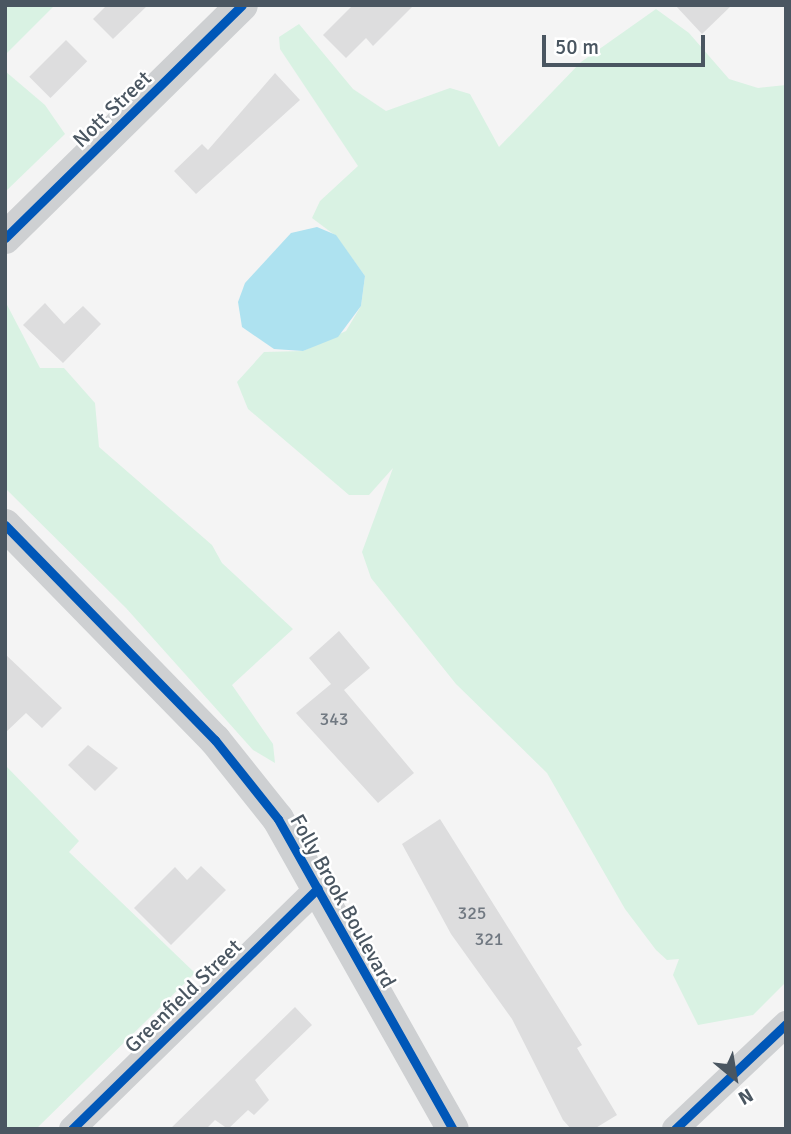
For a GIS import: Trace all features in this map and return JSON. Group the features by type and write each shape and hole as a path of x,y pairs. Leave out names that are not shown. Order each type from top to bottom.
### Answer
{"street":[{"name":"Nott Street","path":"5,238 242,5"},
{"name":"Folly Brook Boulevard","path":"5,525 215,740 278,819 453,1129"},
{"name":"Greenfield Street","path":"72,1129 318,888"},
{"path":"686,1118 786,1024"}],"green space":[{"path":"5,5 55,5 5,55"},
{"path":"656,9 689,33 729,79 758,88 786,85 786,982 753,1015 698,1025 673,975 679,959 667,960 656,950 625,909 547,773 456,684 371,578 362,552 393,468 369,495 349,495 248,409 237,382 264,352 303,351 346,331 361,306 365,276 336,236 312,218 320,201 358,166 280,49 279,37 299,24 353,89 386,111 450,88 470,94 499,147 581,62"},
{"path":"5,71 45,105 65,134 5,192"},
{"path":"5,301 40,368 64,368 95,403 99,447 212,545 222,563 293,629 232,685 273,744 275,763 253,750 126,608 5,488"},
{"path":"5,765 79,841 69,852 195,973 36,1129 5,1129"}],"water":[{"path":"317,227 336,235 365,276 361,306 338,337 303,351 274,349 242,327 238,302 245,283 291,233"}],"building":[{"path":"107,5 148,5 113,39 93,19"},
{"path":"353,5 414,5 373,46 366,38 346,58 323,35"},
{"path":"675,5 732,5 702,34"},
{"path":"66,40 87,61 50,98 29,77"},
{"path":"275,73 300,100 196,194 174,171 202,144 208,150"},
{"path":"45,303 64,324 83,306 101,324 63,363 23,325"},
{"path":"339,631 370,668 344,690 414,773 378,803 296,713 331,684 309,658"},
{"path":"5,654 62,708 42,728 26,713 5,733"},
{"path":"88,745 118,768 95,791 68,765"},
{"path":"440,819 582,1045 577,1048 617,1115 594,1129 571,1129 563,1120 512,1019 451,934 402,844"},
{"path":"201,866 226,890 171,945 134,908 175,867 187,880"},
{"path":"295,1007 312,1025 255,1080 269,1100 254,1115 248,1110 228,1129 215,1120 206,1129 170,1129"}],"cycle path":[{"path":"5,238 242,5"},
{"path":"5,525 215,740 278,819 453,1129"},
{"path":"72,1129 318,888"},
{"path":"675,1129 786,1024"}]}
